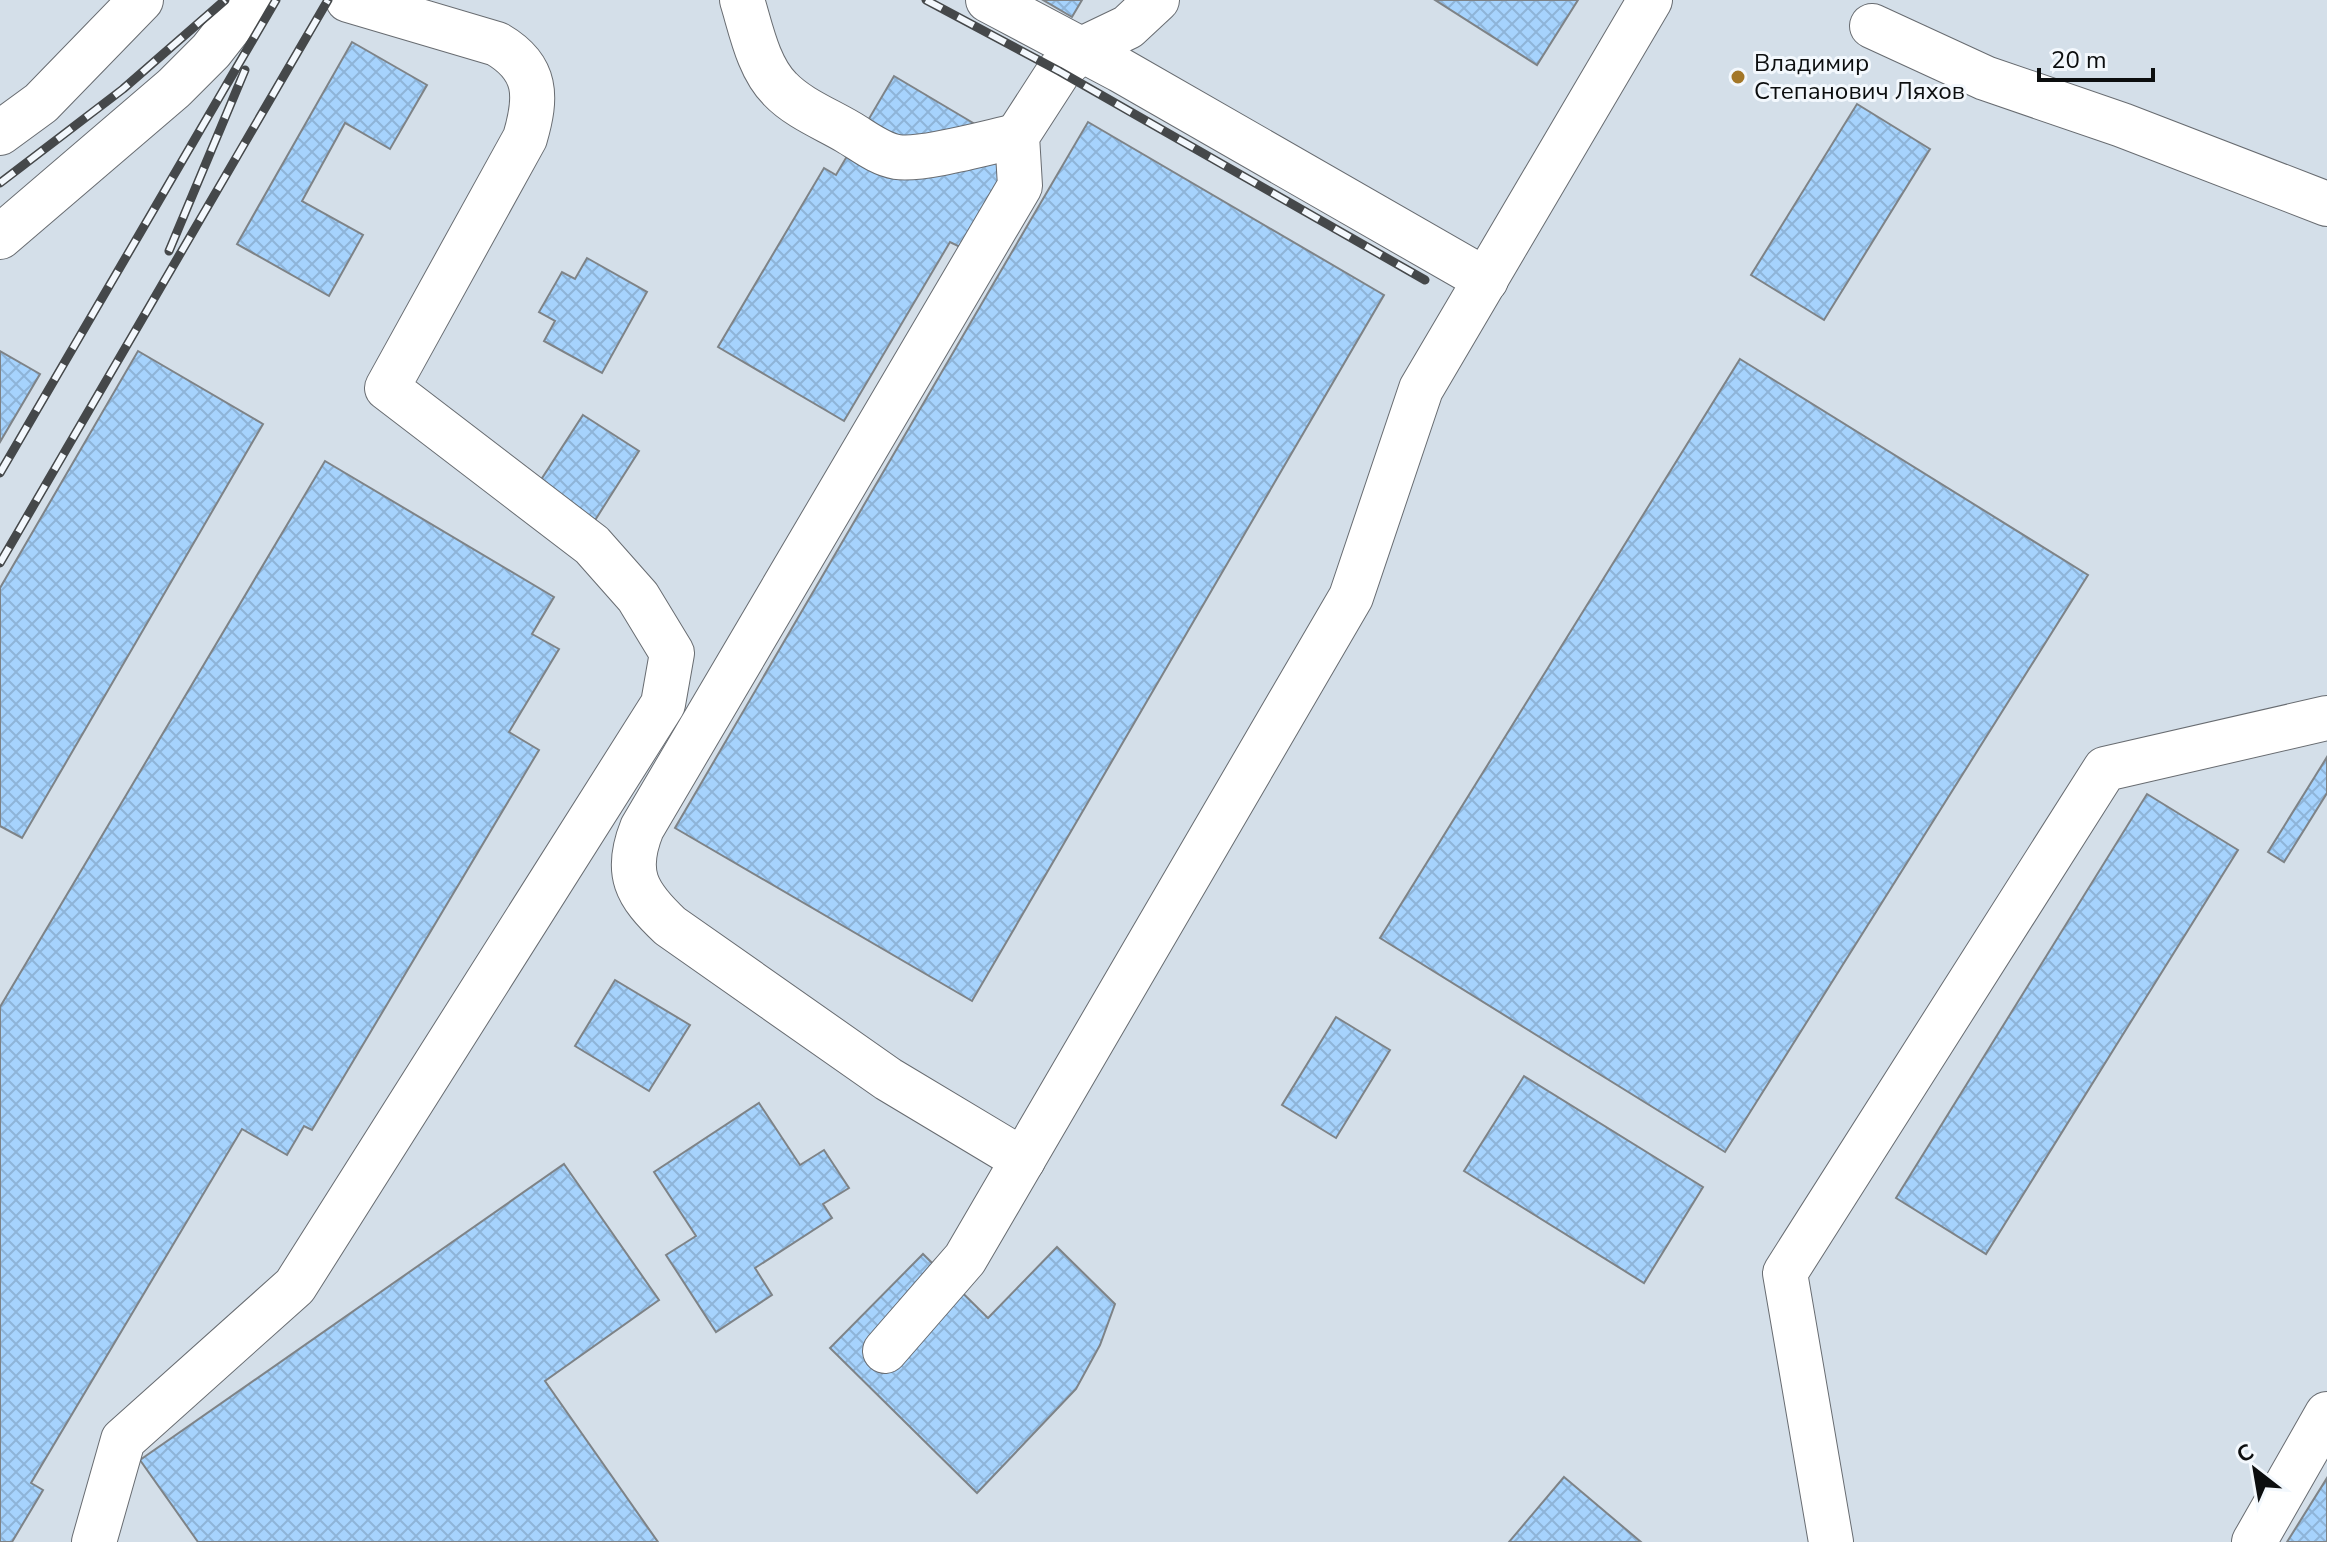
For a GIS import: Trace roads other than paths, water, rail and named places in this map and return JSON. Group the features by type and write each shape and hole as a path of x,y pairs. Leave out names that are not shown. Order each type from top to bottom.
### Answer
{"lane":[{"path":"0,133 41,103 141,0"},
{"path":"0,237 174,88 211,51 251,0"},
{"path":"94,1542 123,1440 295,1286 663,704 672,653 638,597 592,545 387,388 525,138 533,110 533,88 514,54 497,44 348,0"},
{"path":"742,0 769,75 780,89 794,101 879,150 896,157 916,156 1017,136"},
{"path":"988,0 1082,49 1486,280"},
{"path":"1023,1160 888,1079 670,926 639,892 632,871 633,850 642,828 1020,186 1017,136 1059,71 1082,49 1128,27 1157,0"},
{"path":"885,1351 965,1259 1351,597 1421,389 1650,0"},
{"path":"1872,26 1985,78 2122,125 2327,204"},
{"path":"1831,1542 1785,1273 2105,769 2327,718"},
{"path":"2254,1542 2327,1414"}],"railway":[{"path":"0,183 123,89 225,0"},
{"path":"0,473 276,0"},
{"path":"0,563 328,0"},
{"path":"926,0 1059,71 1425,280"},
{"path":"169,251 245,70"}],"place":[{"name":"Владимир Степанович Ляхов","path":"1738,77"}]}
